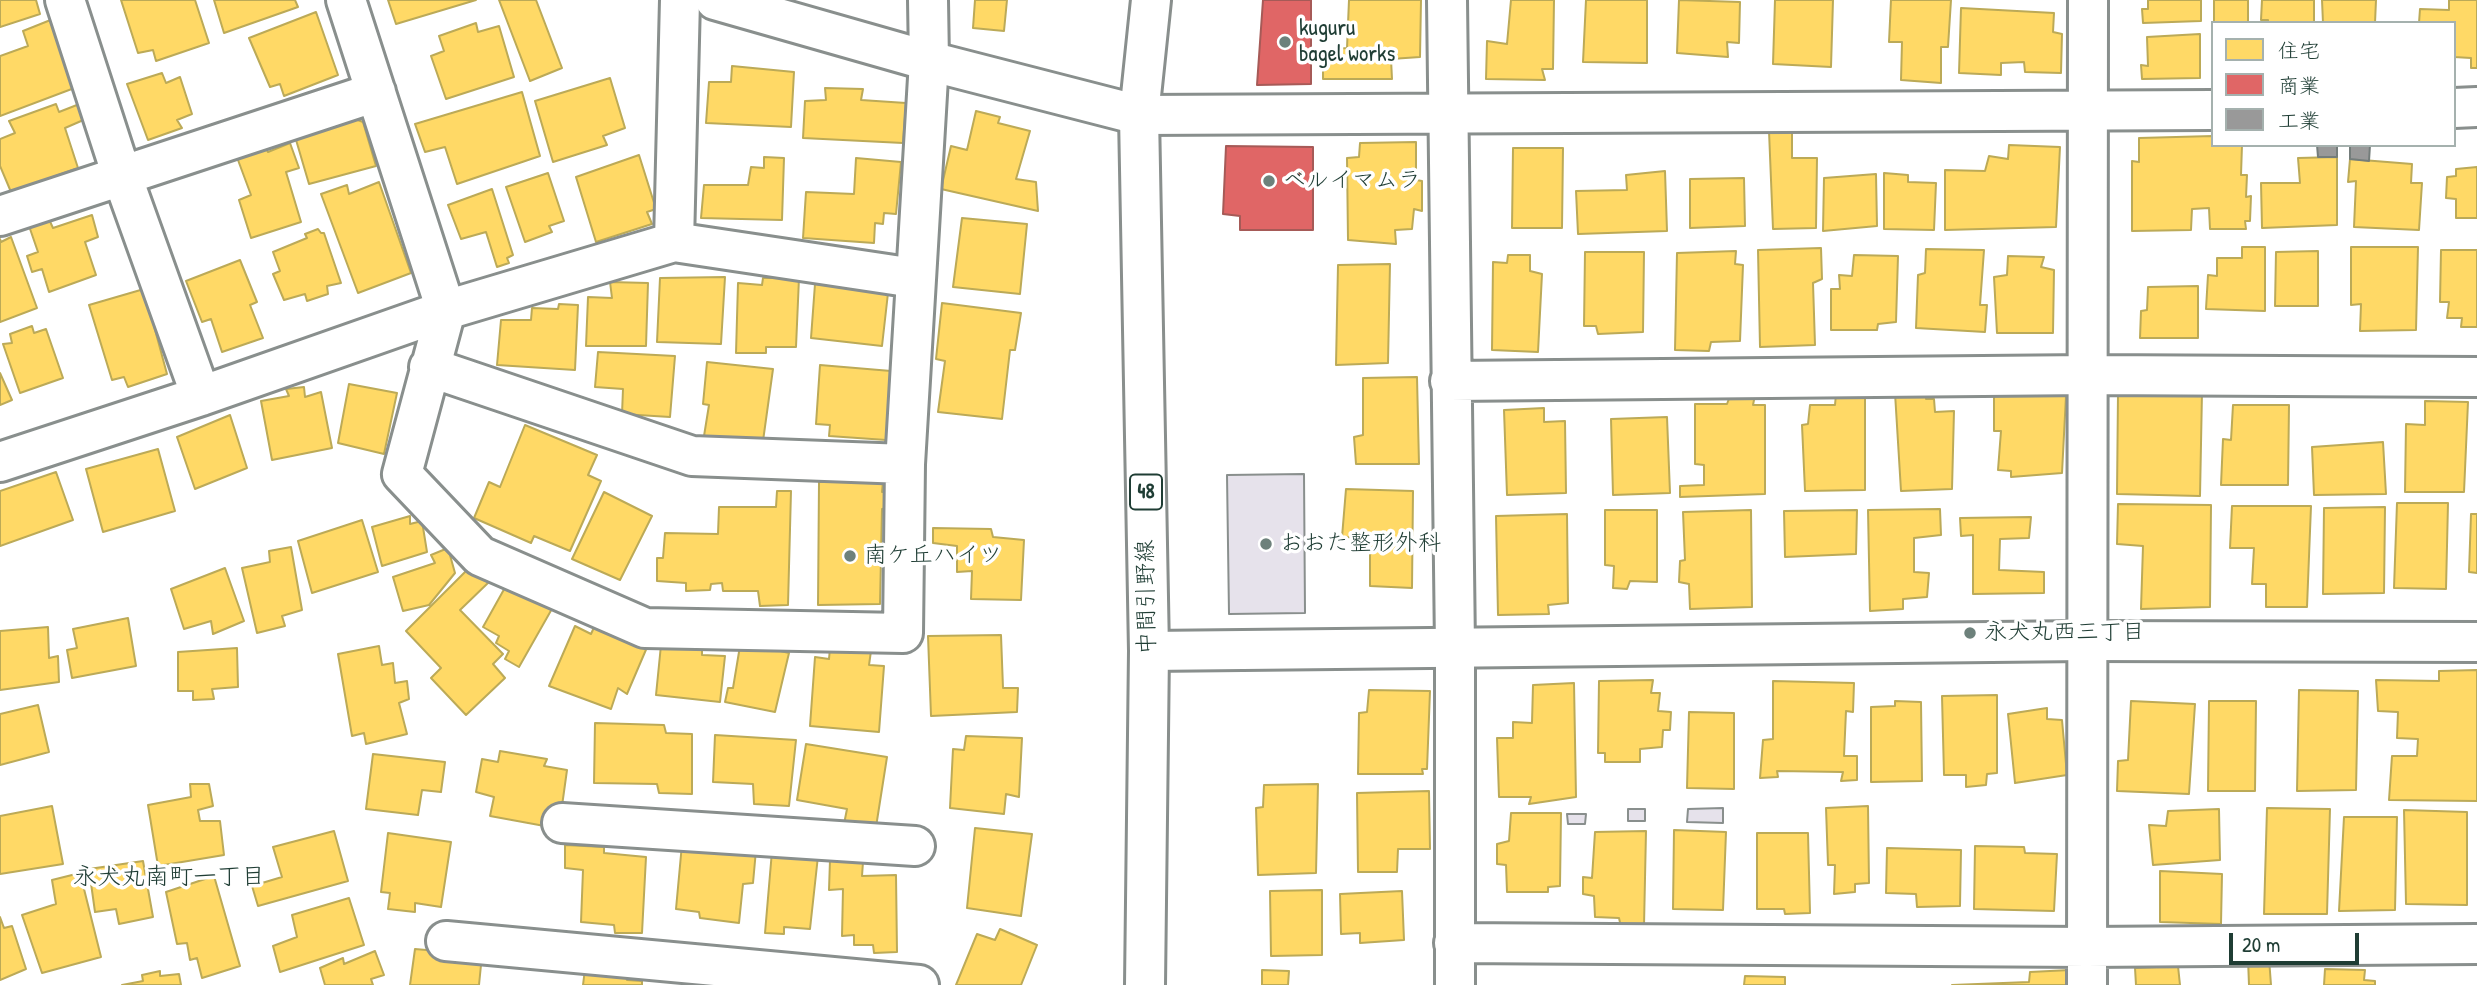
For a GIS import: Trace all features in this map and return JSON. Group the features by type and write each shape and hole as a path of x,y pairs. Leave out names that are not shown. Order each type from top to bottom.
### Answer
{"street":[{"path":"65,0 121,173 201,396"},
{"path":"346,0 446,310 402,474 480,556 645,628 903,633 905,464 929,61 928,0"},
{"path":"674,242 680,0"},
{"path":"715,0 929,61 1139,115 2211,110"},
{"name":"中間引野線","path":"1145,985 1149,651 1139,115 1150,0"},
{"path":"1447,0 1455,647 1455,985"},
{"path":"2087,985 2085,641 2089,375 2088,0"},
{"path":"0,216 121,173 376,92"},
{"path":"2456,108 2477,107"},
{"path":"0,462 201,396 446,310 674,242 914,278"},
{"path":"429,367 692,456 905,464"},
{"path":"1450,381 2089,375 2477,376"},
{"path":"1149,651 2085,641 2477,642"},
{"path":"562,823 915,846"},
{"path":"446,941 919,985"},
{"path":"1454,943 2087,947 2477,944"}],"building: 住宅":[{"path":"0,0 36,0 40,14 0,27"},
{"path":"121,0 195,0 209,43 156,61 153,50 138,53"},
{"path":"214,0 295,0 298,7 224,33"},
{"path":"388,0 476,0 396,24"},
{"path":"499,0 536,0 562,68 530,81"},
{"path":"975,0 1007,0 1004,31 973,28"},
{"path":"1349,0 1421,0 1420,57 1391,59 1392,79 1323,79 1323,50 1347,48"},
{"path":"1511,0 1554,0 1553,69 1542,69 1545,80 1486,79 1487,41 1507,44"},
{"path":"1586,0 1647,0 1647,63 1583,62"},
{"path":"1679,0 1740,2 1739,43 1727,42 1728,57 1677,53"},
{"path":"1775,0 1833,0 1831,67 1773,64"},
{"path":"1891,0 1951,0 1948,47 1941,47 1941,83 1901,80 1902,42 1889,42"},
{"path":"2148,0 2201,0 2201,21 2143,23 2142,9 2148,9"},
{"path":"2214,0 2248,0 2248,21 2214,21"},
{"path":"2262,0 2314,0 2314,21 2261,20"},
{"path":"2322,0 2376,0 2375,21 2323,21"},
{"path":"2449,0 2477,0 2477,68 2471,68 2471,58 2456,57 2456,21 2419,21 2420,9 2449,10"},
{"path":"1961,8 2054,13 2053,32 2062,34 2061,73 2025,72 2024,62 2001,63 2001,75 1959,73"},
{"path":"316,12 338,75 284,96 280,84 270,87 249,38"},
{"path":"53,19 77,87 0,116 0,56 28,46 23,31"},
{"path":"476,23 478,32 499,26 514,77 446,99 431,56 444,51 439,36"},
{"path":"2200,34 2200,78 2142,79 2141,65 2148,66 2147,37"},
{"path":"732,66 794,72 791,127 706,123 709,82 731,82"},
{"path":"162,73 166,83 180,77 192,114 177,120 182,128 148,140 127,84"},
{"path":"610,78 625,128 603,136 607,145 553,162 535,101"},
{"path":"825,88 863,89 861,100 906,103 903,143 803,138 805,101 826,100"},
{"path":"522,92 540,156 457,184 445,147 425,152 415,124"},
{"path":"82,103 88,118 65,128 78,168 11,192 0,166 0,139 15,133 9,121 56,104 59,112"},
{"path":"976,111 1000,117 998,123 1030,131 1016,179 1036,182 1038,211 941,189 951,146 967,150"},
{"path":"347,116 363,122 376,166 309,184 294,133"},
{"path":"1769,131 1792,132 1792,158 1817,158 1816,228 1773,229"},
{"path":"2211,136 2211,147 2242,147 2241,175 2247,175 2246,197 2251,196 2250,221 2245,221 2246,229 2210,229 2209,208 2192,209 2191,230 2132,231 2132,161 2139,162 2139,138"},
{"path":"1416,142 1416,180 1422,181 1422,211 1414,209 1412,229 1395,230 1396,244 1348,240 1347,158 1359,157 1360,143"},
{"path":"263,143 268,152 290,143 299,168 286,172 301,222 251,238 239,200 251,195 235,152"},
{"path":"2009,145 2060,147 2056,227 1945,230 1945,170 1985,171 1989,156 2008,159"},
{"path":"1513,148 1563,148 1562,228 1512,228"},
{"path":"639,155 656,209 647,212 652,224 596,242 576,177"},
{"path":"764,157 784,158 782,220 701,218 704,185 748,185 751,167 764,168"},
{"path":"2337,157 2337,225 2262,228 2261,183 2300,183 2298,158"},
{"path":"856,158 901,162 896,214 884,213 883,224 875,223 874,243 803,238 806,192 854,194"},
{"path":"2350,159 2412,164 2411,183 2422,183 2419,230 2354,227 2356,181 2348,182"},
{"path":"2477,167 2477,218 2456,218 2456,199 2446,198 2447,177 2456,176 2456,169"},
{"path":"1665,171 1667,231 1578,234 1576,191 1627,190 1626,175"},
{"path":"548,173 564,221 549,226 552,232 525,242 506,187"},
{"path":"1884,173 1908,175 1908,182 1936,183 1934,230 1884,229"},
{"path":"1876,174 1877,226 1823,231 1824,178"},
{"path":"1744,178 1745,226 1690,228 1690,179"},
{"path":"379,182 411,273 358,293 321,194 347,185 349,194"},
{"path":"492,189 513,255 507,258 509,263 497,267 486,232 461,239 448,205"},
{"path":"47,215 53,228 92,215 98,237 85,242 96,275 49,292 42,269 32,272 27,256 38,252 28,223"},
{"path":"962,218 1027,224 1020,294 953,287"},
{"path":"318,229 324,233 341,283 327,286 328,294 307,301 305,294 284,300 273,274 280,271 273,252 307,238 305,234"},
{"path":"11,237 37,308 0,322 0,239 1,242"},
{"path":"2242,247 2265,247 2265,311 2206,309 2208,275 2217,276 2217,258 2242,258"},
{"path":"2351,247 2418,247 2416,330 2360,331 2361,304 2351,305"},
{"path":"1821,248 1822,279 1813,283 1815,345 1760,347 1758,250"},
{"path":"1926,249 1984,250 1980,305 1987,305 1985,332 1916,328 1918,275 1925,273"},
{"path":"2441,250 2477,250 2477,327 2461,327 2462,318 2447,318 2449,302 2440,302"},
{"path":"1736,251 1735,264 1743,265 1740,341 1711,342 1709,351 1675,350 1677,253"},
{"path":"2318,251 2318,306 2275,306 2276,252"},
{"path":"1585,252 1644,252 1643,332 1598,334 1596,326 1584,326"},
{"path":"1508,255 1530,255 1530,271 1542,274 1538,352 1492,350 1493,262 1507,263"},
{"path":"1854,255 1898,256 1896,322 1878,324 1877,330 1831,330 1831,289 1840,289 1839,275 1852,276"},
{"path":"2008,256 2044,257 2041,267 2054,270 2053,333 1997,333 1994,277 2007,275"},
{"path":"240,260 257,302 250,305 263,338 222,352 211,319 202,322 186,281"},
{"path":"1390,264 1388,363 1336,365 1338,265"},
{"path":"725,277 721,344 657,342 660,278"},
{"path":"763,278 799,278 796,347 766,347 766,353 736,353 738,283 762,285"},
{"path":"610,282 648,283 646,346 586,346 588,297 612,298"},
{"path":"815,284 888,293 882,346 811,338"},
{"path":"2198,286 2198,338 2140,338 2141,311 2147,310 2148,287"},
{"path":"144,289 167,374 128,387 124,377 112,380 89,305"},
{"path":"942,303 1021,313 1015,350 1010,350 1002,419 938,412 945,361 936,359"},
{"path":"559,304 578,305 575,370 497,365 501,320 531,320 532,308 558,309"},
{"path":"32,326 34,333 46,329 63,378 20,393 3,344 12,343 10,334"},
{"path":"598,352 675,356 670,417 622,414 623,389 595,387"},
{"path":"707,362 773,369 763,441 704,436 709,405 703,404"},
{"path":"820,365 891,371 886,440 829,436 830,425 816,424"},
{"path":"0,373 12,400 0,405"},
{"path":"1417,377 1419,464 1356,464 1354,437 1363,435 1363,378"},
{"path":"349,384 397,393 384,454 338,443"},
{"path":"304,387 305,397 321,392 332,448 272,460 261,401 289,396 286,389"},
{"path":"2050,391 2050,395 2066,396 2062,473 2011,477 2011,471 1998,470 2001,431 1994,431 1994,393"},
{"path":"1926,392 1926,399 1934,399 1935,412 1954,411 1952,489 1901,491 1895,393"},
{"path":"2202,392 2200,496 2117,494 2118,393"},
{"path":"1836,394 1865,395 1865,490 1805,491 1802,425 1808,424 1810,405 1835,405"},
{"path":"1755,395 1753,405 1765,405 1765,494 1680,497 1680,486 1704,485 1704,465 1695,464 1695,404 1727,404 1730,396"},
{"path":"2425,401 2468,402 2464,492 2405,492 2406,424 2425,425"},
{"path":"2233,405 2289,405 2288,485 2221,485 2223,439 2231,440"},
{"path":"1544,408 1544,422 1565,421 1566,493 1507,495 1504,410"},
{"path":"230,415 247,468 195,489 177,437"},
{"path":"1667,417 1670,493 1613,495 1611,419"},
{"path":"525,425 597,455 588,475 601,481 570,551 534,536 531,543 474,518 489,482 500,487"},
{"path":"2383,442 2386,494 2314,495 2312,447"},
{"path":"158,449 175,511 103,532 86,469"},
{"path":"56,472 73,520 0,546 0,491"},
{"name":"南ケ丘ハイツ","path":"883,481 882,492 893,492 893,507 882,509 880,604 818,605 819,482"},
{"path":"1346,489 1413,491 1412,588 1370,586 1370,538 1342,537"},
{"path":"777,491 791,491 788,605 760,606 758,591 723,591 722,583 711,584 710,590 686,591 686,583 657,581 657,558 663,558 665,533 718,534 719,507 776,507"},
{"path":"604,492 652,516 620,580 572,559"},
{"path":"2397,503 2448,503 2446,589 2394,588"},
{"path":"2118,504 2211,505 2210,607 2141,609 2143,546 2117,544"},
{"path":"2232,506 2311,506 2307,607 2266,607 2266,584 2252,584 2254,548 2230,548"},
{"path":"2385,507 2384,593 2323,594 2324,508"},
{"path":"1940,509 1941,535 1914,538 1914,572 1929,573 1927,597 1903,599 1903,609 1870,611 1868,510"},
{"path":"1605,510 1657,510 1657,582 1630,581 1627,589 1613,588 1614,566 1605,565"},
{"path":"1751,510 1752,607 1690,609 1689,584 1679,582 1680,561 1685,560 1683,512"},
{"path":"1857,510 1856,554 1785,557 1784,511"},
{"path":"1567,514 1568,603 1548,605 1549,614 1498,615 1496,516"},
{"path":"2471,514 2477,514 2477,573 2469,572"},
{"path":"410,516 410,524 422,521 427,552 382,566 372,527"},
{"path":"2031,517 2029,538 2000,539 1999,570 2044,572 2044,593 1973,594 1973,535 1961,536 1960,518"},
{"path":"362,520 378,572 312,593 298,541"},
{"path":"933,528 991,529 993,537 1024,540 1021,600 971,599 972,571 957,572 957,546 933,543"},
{"path":"291,547 302,610 282,616 285,626 257,633 242,568 270,562 269,551"},
{"path":"448,548 455,573 429,605 403,611 393,577 435,563 431,555"},
{"path":"472,565 489,582 460,610 503,654 493,664 505,678 466,715 431,678 441,668 406,631"},
{"path":"225,568 244,621 213,634 211,621 184,629 171,589"},
{"path":"507,584 553,607 519,667 505,659 509,651 496,643 499,636 483,627"},
{"path":"128,618 136,666 72,678 67,650 77,648 73,629"},
{"path":"596,623 648,645 627,694 618,688 611,709 549,686 575,626 591,634"},
{"path":"48,627 49,658 58,656 59,682 0,690 0,631"},
{"path":"1001,635 1003,688 1018,688 1017,712 931,716 928,636"},
{"path":"661,645 702,649 702,655 725,656 720,702 656,695"},
{"path":"755,645 789,653 775,712 725,702 728,688 733,688 740,646 754,650"},
{"path":"379,646 382,665 393,663 395,683 407,681 409,699 399,703 407,734 366,744 364,733 352,736 338,654"},
{"path":"237,648 238,687 212,689 214,699 193,700 193,691 178,691 178,652"},
{"path":"830,648 871,651 869,665 884,666 879,732 810,726 815,657 829,659"},
{"path":"2477,670 2477,801 2389,800 2392,756 2417,756 2418,739 2397,738 2398,712 2378,711 2376,680 2439,681 2439,671"},
{"path":"1653,680 1651,693 1660,693 1658,711 1671,712 1670,730 1663,730 1662,747 1640,749 1640,762 1605,762 1605,753 1598,753 1599,681"},
{"path":"1773,681 1854,683 1853,712 1846,711 1844,756 1857,756 1857,780 1841,781 1843,772 1777,771 1778,777 1760,778 1763,740 1773,739"},
{"path":"1574,683 1576,797 1529,804 1531,797 1499,797 1497,738 1513,738 1513,722 1532,723 1533,685"},
{"path":"1369,690 1430,691 1427,769 1422,769 1423,774 1358,774 1359,713 1367,712"},
{"path":"2299,690 2358,691 2356,790 2297,791"},
{"path":"1997,695 1997,773 1987,774 1986,785 1966,787 1966,775 1944,775 1942,696"},
{"path":"1895,701 1921,702 1922,781 1871,782 1871,707 1895,706"},
{"path":"2131,701 2195,704 2189,794 2117,791 2118,761 2128,760"},
{"path":"2209,701 2256,701 2255,791 2208,791"},
{"path":"38,705 49,752 0,765 0,714"},
{"path":"2047,708 2047,719 2062,720 2067,775 2015,783 2008,714"},
{"path":"1689,712 1734,713 1734,789 1687,788"},
{"path":"595,723 664,725 666,733 692,734 692,794 659,793 657,784 594,783"},
{"path":"715,735 796,740 789,806 754,804 753,784 713,782"},
{"path":"966,736 1022,738 1019,797 1006,794 1004,814 950,808 953,749 964,750"},
{"path":"806,744 887,757 876,827 844,824 847,809 797,800"},
{"path":"500,751 547,759 544,766 567,770 562,806 554,804 550,827 490,816 494,797 476,792 482,759 498,762"},
{"path":"373,754 445,762 441,792 422,790 418,815 366,809"},
{"path":"190,784 209,784 213,806 198,810 200,821 220,821 224,855 158,866 148,805 191,797"},
{"path":"1318,784 1316,873 1258,875 1256,808 1263,807 1264,785"},
{"path":"1429,791 1430,849 1398,849 1397,872 1358,872 1357,793"},
{"path":"52,806 63,864 0,874 0,816"},
{"path":"1868,806 1869,883 1855,884 1855,892 1834,894 1835,865 1828,865 1826,808"},
{"path":"2267,808 2330,809 2327,914 2264,914"},
{"path":"2219,809 2220,860 2153,865 2149,825 2166,826 2168,811"},
{"path":"2404,810 2467,812 2467,905 2406,904"},
{"path":"1511,813 1561,813 1560,886 1548,887 1548,892 1507,892 1506,865 1497,864 1497,844 1509,841"},
{"path":"2344,817 2397,817 2395,910 2339,911"},
{"path":"975,828 1032,834 1021,916 967,908"},
{"path":"1674,830 1726,832 1723,910 1673,909"},
{"path":"334,831 348,881 258,906 252,886 282,877 273,847"},
{"path":"1646,831 1644,926 1621,927 1619,918 1595,917 1594,896 1583,894 1583,877 1592,878 1595,832"},
{"path":"388,833 451,842 441,907 415,903 415,912 388,909 390,893 381,892"},
{"path":"1757,833 1808,833 1810,913 1785,914 1784,909 1757,909"},
{"path":"682,844 756,850 753,883 743,884 739,923 700,918 699,912 676,909"},
{"path":"565,845 604,847 604,853 646,857 642,933 615,933 614,925 581,922 583,870 565,868"},
{"path":"1975,846 2024,847 2025,853 2057,854 2054,911 1974,909"},
{"path":"1887,848 1961,850 1960,906 1917,907 1916,894 1886,893"},
{"path":"772,851 818,856 810,929 784,927 784,934 765,933"},
{"path":"830,860 863,862 862,876 896,875 897,952 874,953 873,945 854,945 854,935 842,936 843,889 829,890"},
{"path":"143,861 153,917 119,924 116,909 95,912 89,869"},
{"path":"2160,871 2222,874 2221,924 2160,922"},
{"path":"80,873 101,957 42,973 22,915 56,904 52,880"},
{"path":"214,876 240,966 202,978 197,958 190,960 187,943 177,944 166,892"},
{"path":"1322,890 1322,955 1271,956 1270,891"},
{"path":"1402,891 1404,940 1360,943 1360,933 1341,934 1340,894"},
{"path":"349,898 364,945 280,972 273,946 297,937 292,915"},
{"path":"0,917 4,928 12,926 26,969 0,980"},
{"path":"1000,929 1037,945 1021,985 956,985 977,934 995,940"},
{"path":"415,949 482,955 479,985 410,985"},
{"path":"375,951 384,975 371,979 373,985 325,985 320,968 343,958 344,964"},
{"path":"2269,958 2271,985 2249,985 2248,959"},
{"path":"2178,966 2180,985 2136,985 2135,968"},
{"path":"585,969 626,973 627,980 642,981 642,985 583,985"},
{"path":"2325,969 2365,970 2364,980 2375,981 2375,985 2324,985"},
{"path":"1262,970 1289,971 1288,985 1262,985"},
{"path":"2070,970 2070,985 1952,985 2029,982 2030,972"},
{"path":"160,971 160,976 179,974 181,985 122,985 143,981 142,975"},
{"path":"1745,976 1785,977 1785,985 1744,985"}],"building: 商業":[{"name":"kuguru bagel works","path":"1263,0 1311,0 1311,84 1257,85"},
{"name":"ベルイマムラ","path":"1226,146 1313,147 1313,230 1240,230 1240,216 1223,214"}],"building: 工業":[{"path":"2317,147 2337,147 2337,157 2318,157"},
{"path":"2350,147 2370,147 2369,161 2350,159"}],"building: その他":[{"name":"おおた整形外科","path":"1304,474 1305,613 1229,614 1227,475"},
{"path":"1723,808 1723,823 1687,822 1688,809"},
{"path":"1628,809 1645,809 1645,821 1628,821"},
{"path":"1567,814 1586,814 1585,824 1568,824"}],"place":[{"name":"kuguru bagel works","path":"1285,42"},
{"name":"ベルイマムラ","path":"1269,181"},
{"name":"おおた整形外科","path":"1266,544"},
{"name":"南ケ丘ハイツ","path":"850,556"},
{"name":"永犬丸西三丁目","path":"1970,633"}],"district":[{"name":"永犬丸南町一丁目","path":"169,878"}]}
